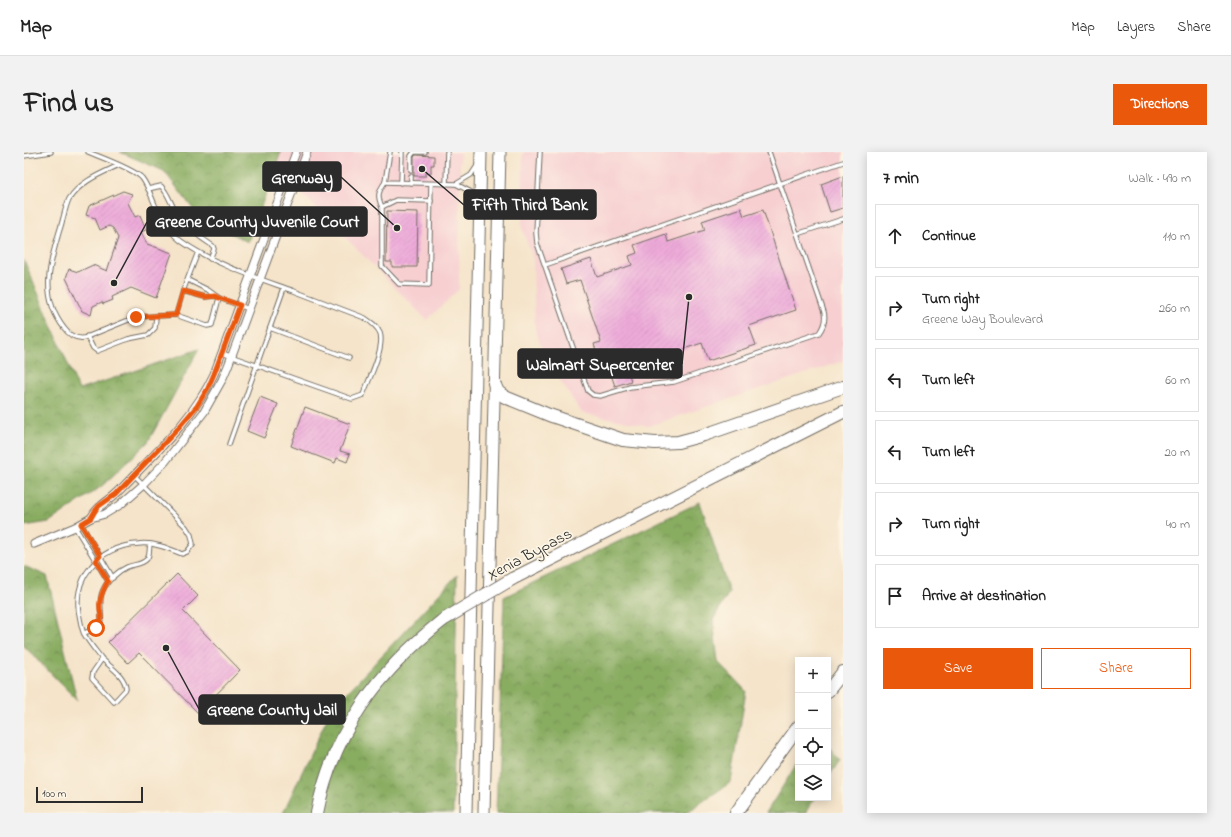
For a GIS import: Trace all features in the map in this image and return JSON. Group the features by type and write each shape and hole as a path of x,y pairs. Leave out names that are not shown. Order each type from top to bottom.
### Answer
{"highway":[{"path":"494,383 498,392 504,397 549,415 623,440 655,443 678,442 704,436 843,387"},
{"name":"Xenia Bypass","path":"317,813 324,786 336,752 359,708 373,688 393,665 421,638 443,620 512,579 843,412"},
{"path":"831,687 843,672"},
{"path":"736,813 797,729"},
{"path":"741,813 795,735"}],"main road":[{"path":"484,813 500,152"},
{"path":"466,813 481,156"}],"street":[{"path":"91,518 95,511 116,494 174,433 197,406 208,388 296,152"},
{"path":"34,544 91,518 98,517 120,504 144,484 165,462 204,412 222,380 232,356 307,152"}],"lane":[{"path":"24,156 51,152"},
{"path":"88,152 134,171 141,177 166,226 180,240 198,252 210,259 251,276 365,318 374,324 380,334 380,351 363,395 352,399 222,353"},
{"path":"390,152 385,182 380,190 378,199 382,207 382,266 399,284 429,285 431,184"},
{"path":"401,183 402,152"},
{"path":"411,170 411,156 414,152 425,152"},
{"path":"446,184 447,152"},
{"path":"540,152 536,233 537,243 588,391 593,395 600,396 630,387 674,382 819,333 825,318 769,152"},
{"path":"456,184 471,175 481,156"},
{"path":"545,265 843,162"},
{"path":"118,165 80,185 69,200 50,264 48,284 50,301 60,323 67,332 78,339 136,317 176,315 208,326 212,325 219,298"},
{"path":"411,176 411,183"},
{"path":"385,182 456,184 471,192 480,209"},
{"path":"148,189 161,186 166,190 174,209 186,226 196,236 213,246 214,249 210,259"},
{"path":"382,207 396,200 431,201"},
{"path":"797,234 843,219"},
{"path":"176,315 183,291 198,252"},
{"path":"188,280 208,290 219,298 249,309"},
{"path":"229,444 284,288"},
{"path":"183,291 205,297 215,296"},
{"path":"87,336 93,348 97,351 128,339 148,335 155,328 156,316"},
{"path":"270,328 349,358"},
{"path":"102,659 92,672 92,678 114,702 126,689 126,683 123,678 102,659 84,633 78,610 82,579 96,561 100,556 127,545 139,543 150,544 182,554 187,552 192,544 191,535 186,526 134,475"},
{"path":"78,525 100,556 113,578"},
{"path":"78,525 108,581"},
{"path":"84,633 96,628 100,624 102,617 99,604 102,592 108,581 128,567 144,563 148,558 150,544"}],"shaded area":[{"path":"261,152 460,152 459,289 427,320"},
{"path":"523,152 843,152 843,361 649,426 582,413 546,359 535,329 533,259 522,228"}],"green space":[{"path":"120,152 281,152 248,242 200,218 164,171"},
{"path":"24,260 79,390 199,349 148,442 102,486 49,522 24,526"},
{"path":"700,502 729,592 713,620 718,662 746,691 731,782 686,813 496,813 504,597"},
{"path":"24,566 47,576 77,700 24,646"},
{"path":"457,575 453,813 283,813 331,710"},
{"path":"831,750 840,760 831,774"},
{"path":"795,767 795,801 813,801 805,813 766,813"}],"building":[{"path":"416,155 434,156 434,165 431,165 431,173 426,173 426,176 414,176 414,157"},
{"path":"843,176 843,208 830,212 821,184"},
{"path":"123,191 132,194 128,203 135,217 140,215 146,230 141,232 147,244 172,253 156,298 131,288 112,297 113,300 103,304 102,302 93,306 91,315 82,311 66,278 69,269 78,272 93,265 107,271 118,238 113,228 109,226 100,230 95,218 86,215 89,206"},
{"path":"741,208 744,216 763,210 796,310 749,326 756,345 708,361 702,343 627,368 631,381 615,386 604,355 598,357 594,344 601,342 580,280 566,284 561,269 591,259 597,277 632,265 629,256 637,253 634,245 666,234 668,242 705,230 702,221"},
{"path":"387,211 418,212 417,267 392,267 392,262 386,262"},
{"path":"260,397 278,404 264,438 247,431"},
{"path":"305,407 350,424 340,451 350,454 347,462 337,458 335,463 291,446"},
{"path":"177,574 198,596 183,611 240,670 198,713 139,653 128,663 108,642"}],"place":[{"name":"Fifth Third Bank","path":"422,169"},
{"name":"Grenway","path":"397,228"},
{"name":"Greene County Juvenile Court","path":"114,283"},
{"name":"Walmart Supercenter","path":"689,297"},
{"name":"Greene County Jail","path":"166,648"}],"route":[{"path":"96,628 100,624 102,617 99,604 102,592 108,581 96,561 100,556 81,524 91,518 99,506 116,494 174,433 197,406 208,388 214,374 240,305 215,296 205,297 183,291 176,315 136,317"}]}
